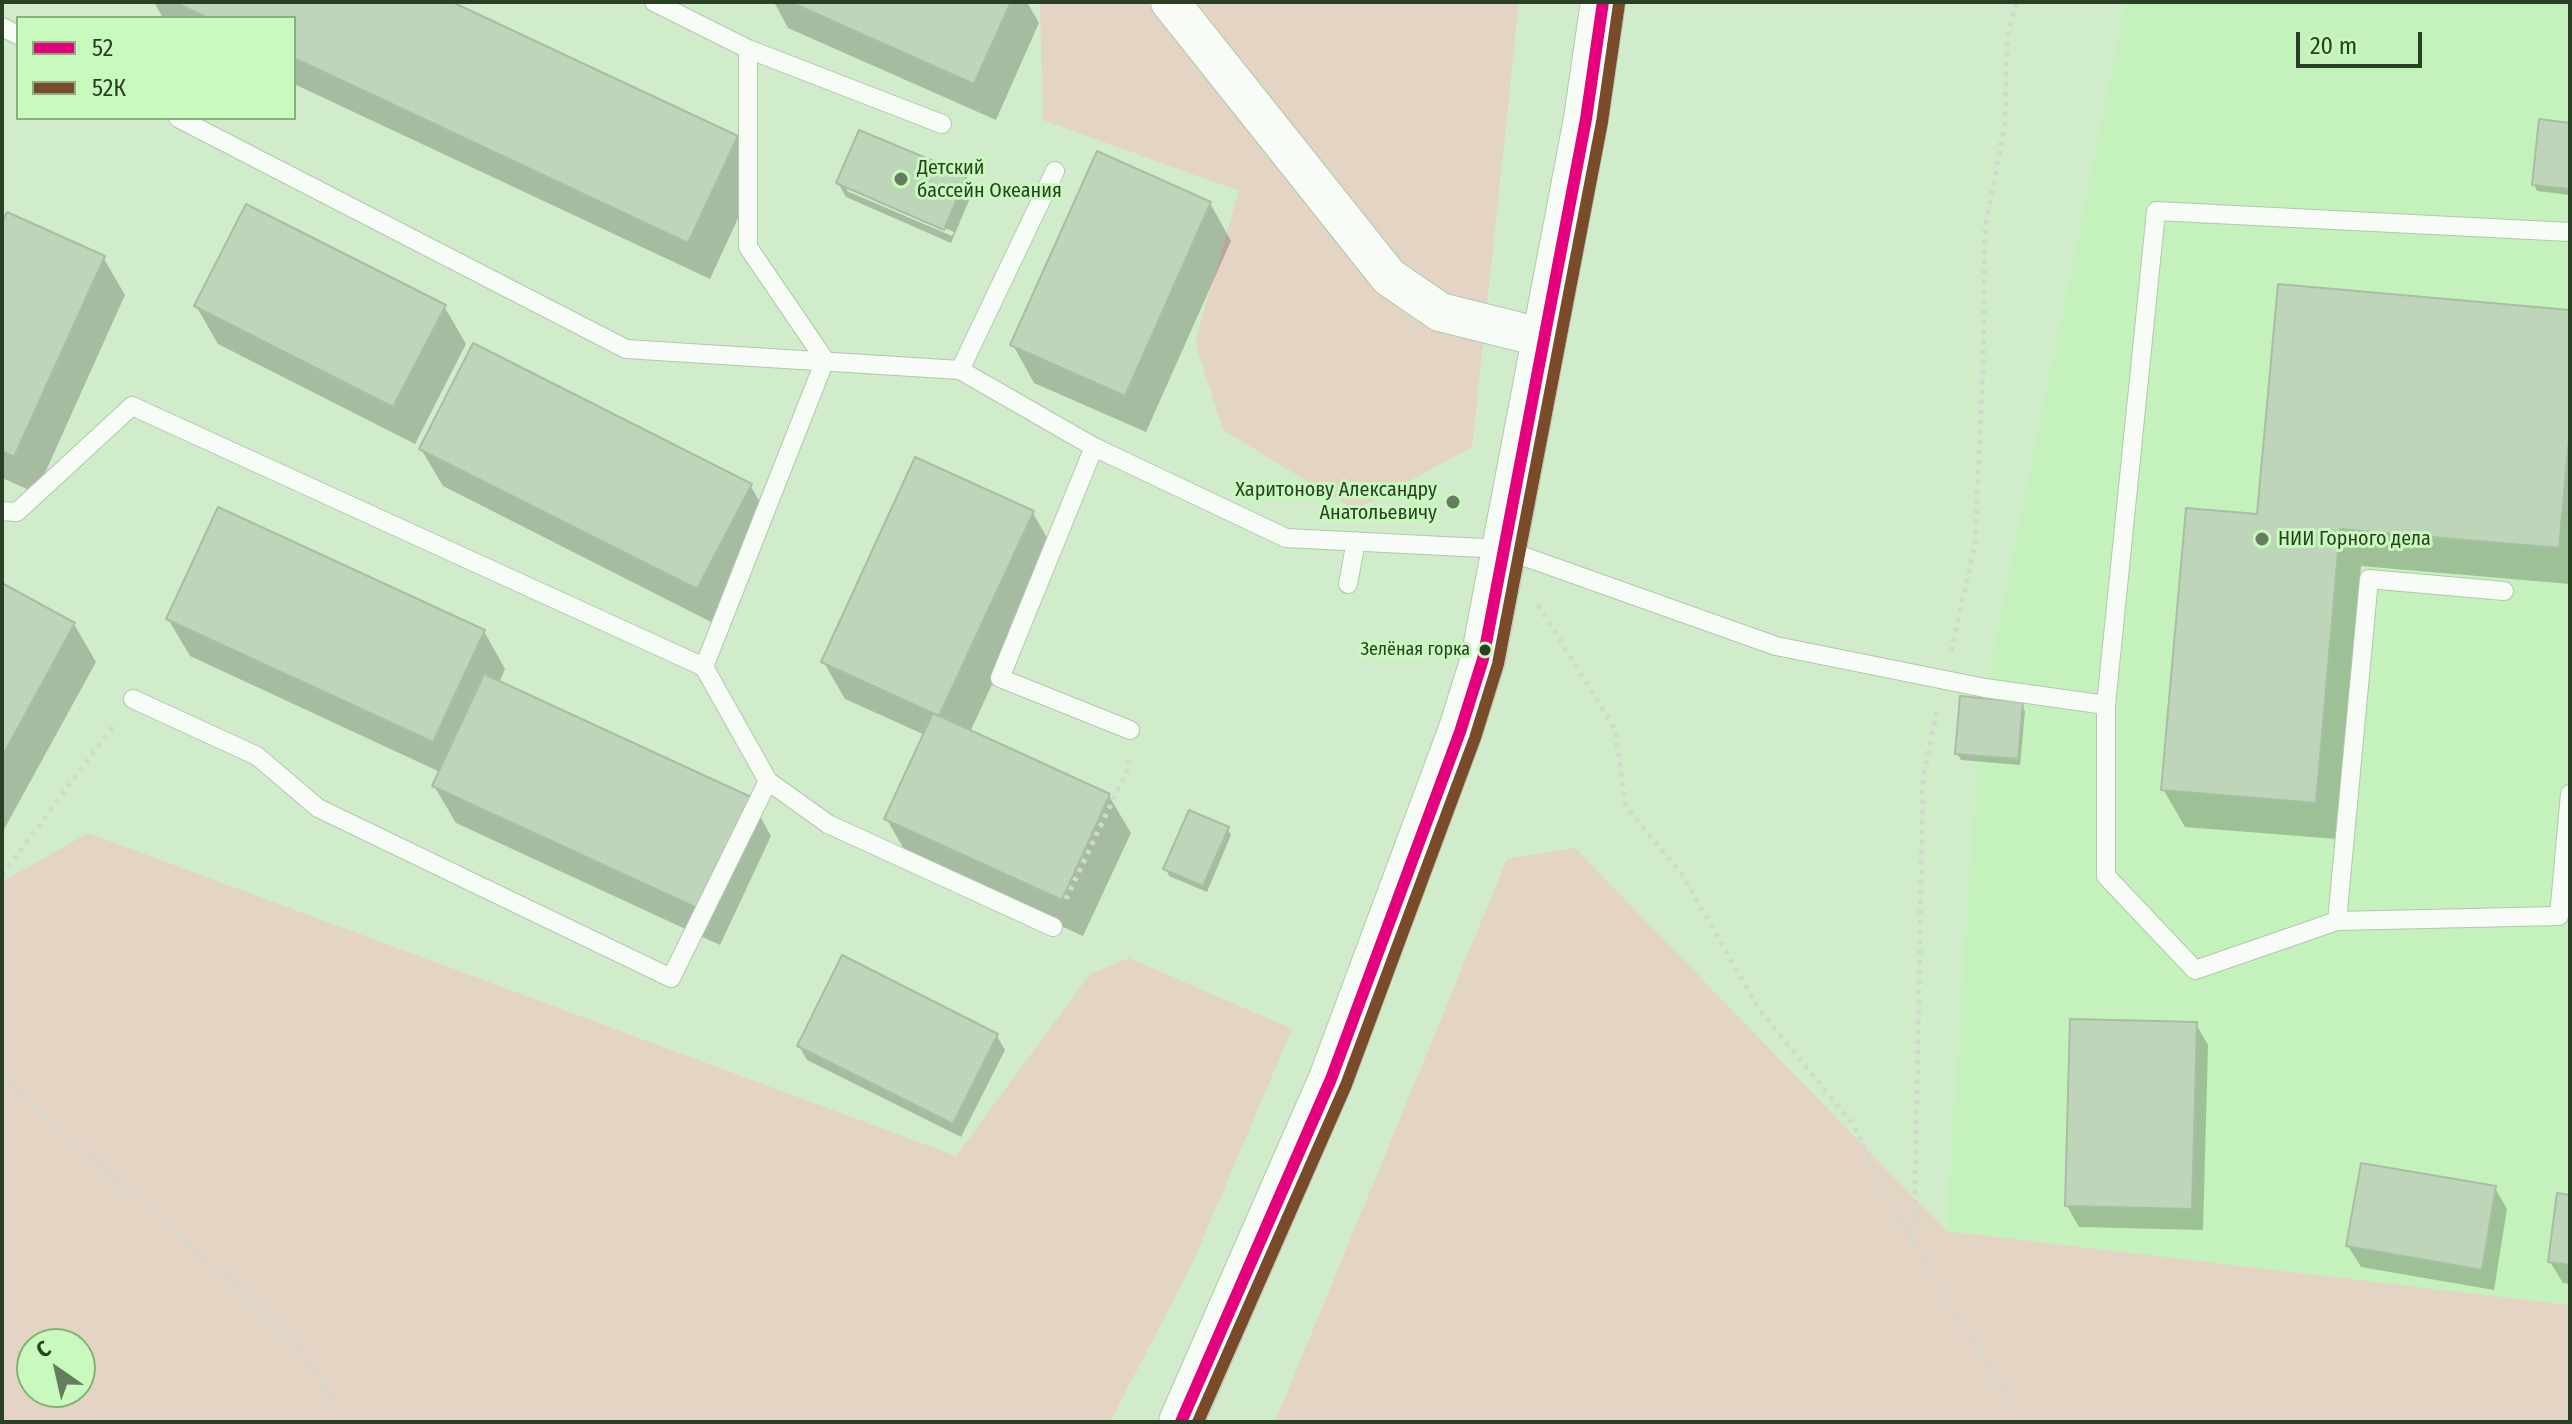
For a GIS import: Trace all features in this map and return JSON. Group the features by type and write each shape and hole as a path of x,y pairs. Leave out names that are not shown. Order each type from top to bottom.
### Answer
{"street":[{"path":"1170,2 1389,277 1440,312 1544,338"},
{"path":"1181,1422 1331,1079 1460,732 1483,659 1586,119 1603,2"}],"lane":[{"path":"654,2 748,49 942,124"},
{"path":"748,49 748,247 825,360"},
{"path":"182,120 626,349 960,370 1094,447 1286,538 1503,549 1776,646 1985,688 2106,705"},
{"path":"960,370 1055,171"},
{"path":"2570,232 2156,211 2106,705 2106,876 2195,970 2337,921 2559,916 2570,794"},
{"path":"704,667 825,360"},
{"path":"2,511 17,512 132,406 704,667 768,781 828,824 1053,927"},
{"path":"1094,447 1000,678 1130,730"},
{"path":"1348,584 1356,541"},
{"path":"2337,921 2369,579 2504,591"},
{"path":"133,699 257,756 318,808 671,978 768,781"}],"path":[{"path":"1914,1244 1923,778 1975,545 1985,228 2005,124 2007,37 2017,2"},
{"path":"1503,549 1615,729 1626,807 1681,873 1759,1009 1852,1123 1914,1244 2023,1422"},
{"path":"2,875 133,699"},
{"path":"1053,927 1128,768 1130,730"},
{"path":"2,1077 295,1339 346,1422"}],"shaded area":[{"path":"1040,2 1519,2 1472,447 1355,510 1223,430 1195,342 1239,191 1043,120"},
{"path":"2126,2 2570,2 2570,1305 1946,1231 1978,756 1955,754 1960,696 1984,698"},
{"path":"88,833 956,1156 1090,974 1129,958 1292,1029 1192,1264 1110,1422 2,1422 2,882"},
{"path":"1575,848 1946,1231 2570,1305 2570,1422 1275,1422 1507,859"}],"building":[{"path":"174,2 452,2 738,136 688,243 296,59 296,16 204,16"},
{"path":"790,2 1011,2 974,84"},
{"path":"2539,119 2570,123 2570,189 2532,185"},
{"name":"Детский бассейн Океания","path":"859,130 967,175 944,230 836,183"},
{"path":"1097,151 1211,202 1125,396 1010,345"},
{"path":"246,204 446,305 393,407 194,306"},
{"path":"7,212 105,256 14,457 2,451 2,222"},
{"name":"НИИ Горного дела","path":"2278,284 2570,310 2570,428 2559,548 2340,529 2316,803 2161,790 2186,508 2257,514"},
{"path":"473,343 752,484 697,589 419,449"},
{"path":"915,457 1034,511 939,716 821,662"},
{"path":"218,507 485,630 433,742 166,619"},
{"path":"2,583 75,623 2,757"},
{"path":"484,674 751,797 699,909 432,786"},
{"path":"1960,696 2023,702 2018,759 1955,754"},
{"path":"933,713 1110,794 1062,900 884,819"},
{"path":"1189,810 1229,827 1203,886 1163,869"},
{"path":"842,955 998,1034 953,1124 797,1046"},
{"path":"2070,1019 2197,1022 2192,1209 2065,1206"},
{"path":"2361,1163 2496,1186 2482,1270 2346,1246"},
{"path":"2557,1193 2570,1195 2570,1265 2548,1262"}],"transit line":[{"name":"52","path":"1181,1422 1331,1079 1460,732 1483,659 1586,119 1603,2"},
{"name":"52К","path":"1198,1422 1346,1085 1475,738 1498,664 1602,122 1619,4"}],"place":[{"name":"Детский бассейн Океания","path":"901,179"},
{"name":"Харитонову Александру Анатольевичу","path":"1453,502"},
{"name":"НИИ Горного дела","path":"2262,539"},
{"name":"Зелёная горка","path":"1485,650"}]}
